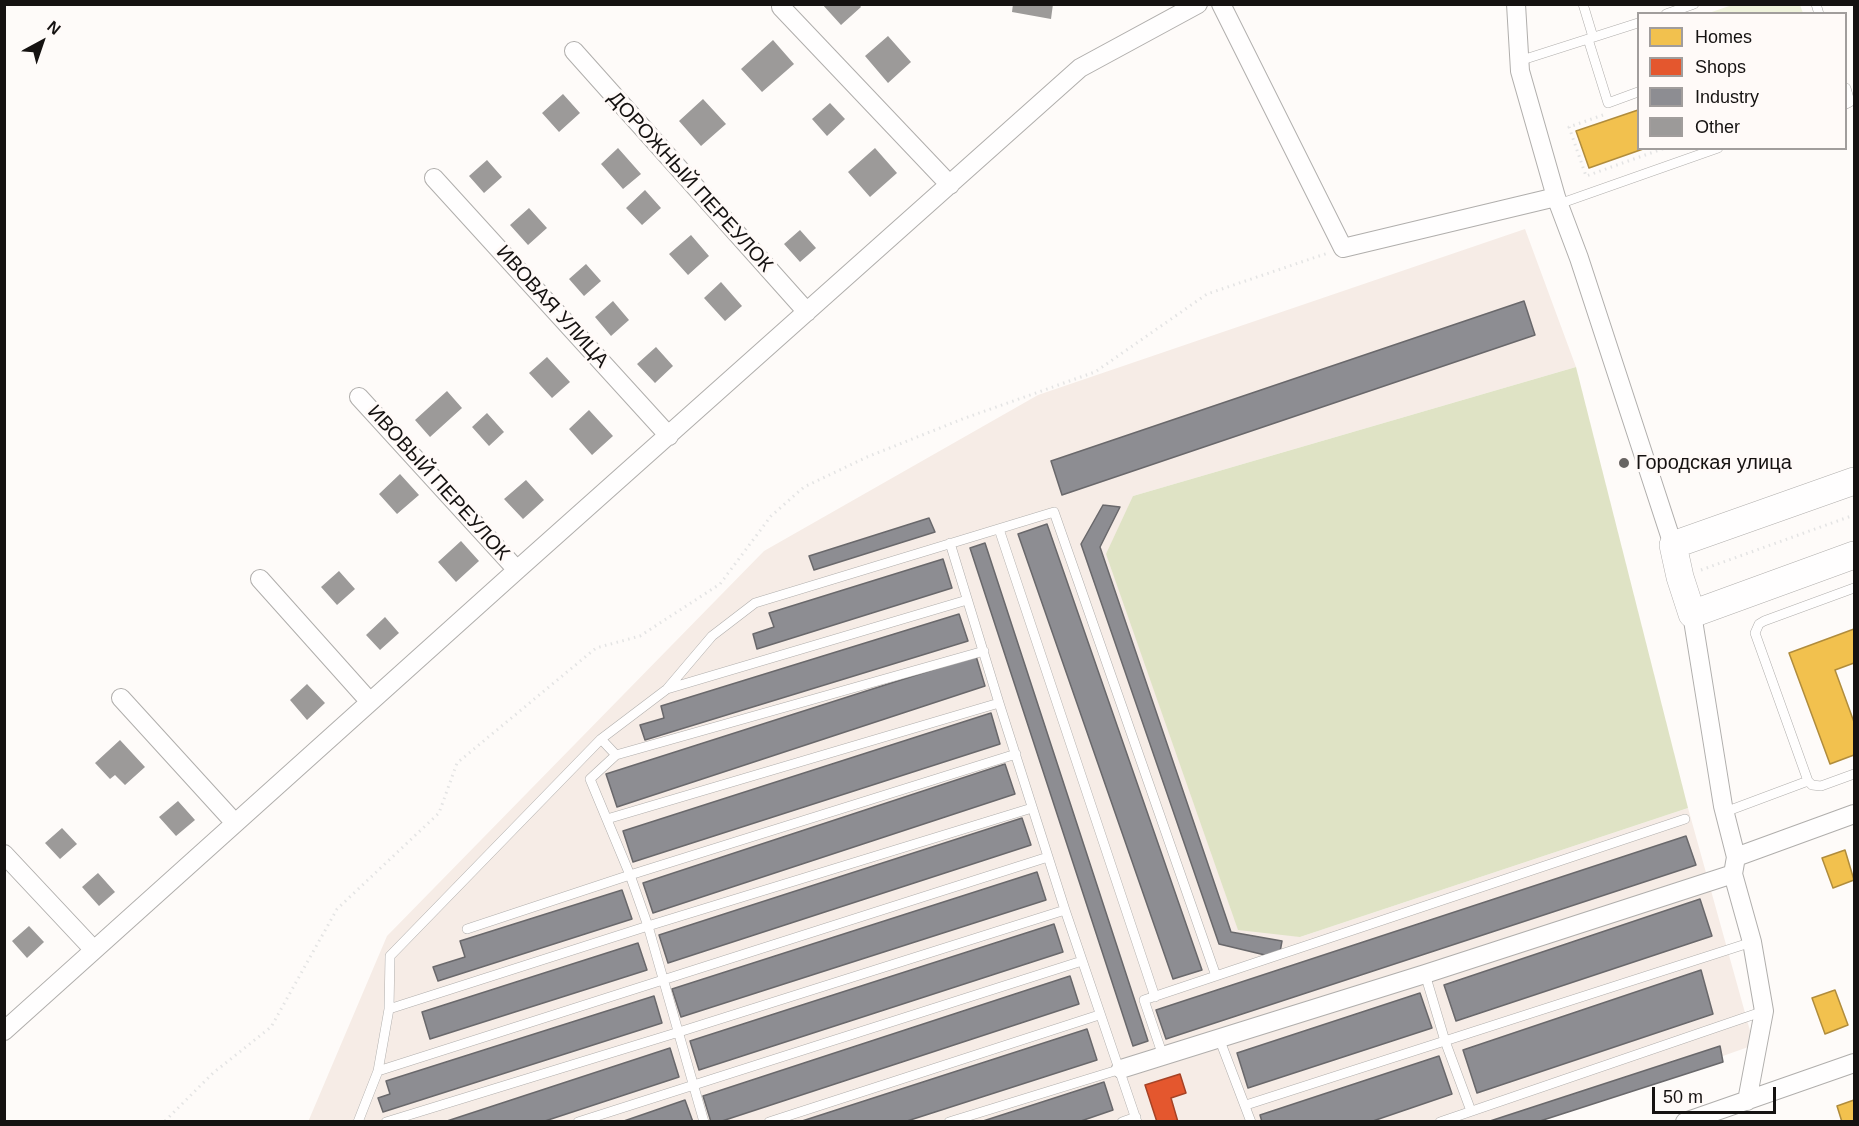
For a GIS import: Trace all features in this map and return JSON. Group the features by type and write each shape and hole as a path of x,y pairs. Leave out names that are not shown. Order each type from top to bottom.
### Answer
{"main road":[{"path":"1854,481 1673,545 1692,614 1854,555"}],"street":[{"path":"4,1030 1080,68 1198,4"},
{"path":"1221,4 1343,248 1558,201"},
{"path":"1516,4 1520,71 1558,201 1579,258 1673,545"},
{"path":"781,7 950,185"},
{"name":"ДОРОЖНЫЙ ПЕРЕУЛОК","path":"574,51 807,312"},
{"name":"ИВОВАЯ УЛИЦА","path":"434,178 669,436"},
{"name":"ИВОВЫЙ ПЕРЕУЛОК","path":"359,397 517,570"},
{"path":"260,579 370,702"},
{"path":"1692,614 1725,812 1764,1011 1747,1101"},
{"path":"121,698 236,823"},
{"path":"1120,1069 1425,974 1735,866 1854,814"},
{"path":"4,854 94,950"},
{"path":"1685,1122 1854,1063"}],"lane":[{"path":"1583,4 1608,103 1637,92"},
{"path":"1672,12 1694,4"},
{"path":"1519,61 1637,22"},
{"path":"1558,201 1712,150"},
{"path":"358,1122 378,1071 389,1010 390,956 601,739 667,689 712,636 755,603 1054,513 1216,976"},
{"path":"999,529 1155,997"},
{"path":"950,543 1099,1015 1137,1119 1122,1122"},
{"path":"1854,588 1764,621 1759,624 1755,633 1808,781 1812,785 1821,786 1854,774"},
{"path":"667,689 967,600"},
{"path":"704,1122 648,926 630,874 590,779 616,755 984,651"},
{"path":"607,819 999,703"},
{"path":"601,739 616,755"},
{"path":"467,929 630,874 1016,754"},
{"path":"1725,812 1808,781"},
{"path":"389,1010 648,926 1032,808"},
{"path":"1163,1056 1144,1000 1685,819"},
{"path":"378,1071 1048,857"},
{"path":"386,1122 1065,910"},
{"path":"1246,1105 1752,942"},
{"path":"578,1122 1082,961"},
{"path":"1425,974 1445,1041 1471,1111"},
{"path":"1440,1122 1764,1011"},
{"path":"769,1122 1099,1015"},
{"path":"1219,1038 1251,1122"},
{"path":"949,1122 1120,1069"}],"path":[{"path":"1611,112 1569,127 1586,176 1659,150"},
{"path":"1680,577 1854,515"}],"shaded area":[{"path":"1525,229 1576,367 1133,496 1300,937 1688,808 1754,1045 1536,1122 308,1122 387,936 764,551 1038,395"}],"green space":[{"path":"1735,4 1800,5 1803,12 1712,12"},
{"path":"1576,367 1688,808 1300,937 1238,930 1106,554 1133,496"}],"building: Homes":[{"path":"1637,110 1637,150 1640,150 1589,168 1576,131"},
{"path":"1854,629 1854,663 1835,670 1854,722 1854,755 1830,764 1789,653"},
{"path":"1845,850 1854,880 1833,888 1822,858"},
{"path":"1835,990 1848,1025 1825,1034 1812,998"},
{"path":"1854,1100 1854,1122 1842,1122 1837,1106"}],"building: Shops":[{"path":"1180,1074 1186,1093 1171,1098 1178,1122 1157,1122 1145,1085"}],"building: Industry":[{"path":"1524,301 1535,335 1062,495 1051,461"},
{"path":"1103,505 1120,507 1100,547 1231,932 1282,941 1280,952 1265,955 1219,944 1081,544"},
{"path":"929,518 935,532 814,570 809,556"},
{"path":"1047,524 1202,970 1173,979 1018,534"},
{"path":"985,543 1148,1041 1133,1046 970,548"},
{"path":"943,559 952,588 757,649 753,634 774,627 769,613"},
{"path":"959,614 968,641 645,740 640,725 664,718 661,706"},
{"path":"976,656 985,686 617,807 606,774"},
{"path":"991,713 1000,744 633,862 623,831"},
{"path":"1005,764 1015,794 653,913 643,883"},
{"path":"1022,818 1031,845 668,963 659,935"},
{"path":"1686,836 1696,865 1166,1039 1156,1010"},
{"path":"1037,872 1046,900 681,1017 672,989"},
{"path":"622,890 632,919 438,981 433,967 465,957 460,941"},
{"path":"1700,899 1712,936 1456,1021 1444,985"},
{"path":"1054,924 1063,952 699,1070 690,1041"},
{"path":"638,943 647,970 430,1039 422,1012"},
{"path":"1701,970 1713,1014 1477,1093 1463,1050"},
{"path":"1070,976 1079,1004 719,1122 711,1122 703,1096"},
{"path":"1420,993 1432,1028 1248,1088 1237,1053"},
{"path":"654,996 662,1023 383,1112 378,1098 390,1094 386,1081"},
{"path":"1087,1029 1097,1060 904,1122 799,1122"},
{"path":"1720,1046 1723,1062 1537,1122 1487,1122"},
{"path":"670,1048 679,1077 542,1122 444,1122"},
{"path":"1439,1056 1452,1094 1370,1122 1262,1122 1260,1115"},
{"path":"1104,1082 1113,1110 1078,1122 980,1122"},
{"path":"685,1100 693,1122 621,1122"}],"building: Other":[{"path":"822,4 859,4 861,7 841,25"},
{"path":"1013,4 1053,4 1051,19 1012,12"},
{"path":"888,36 911,62 888,83 865,56"},
{"path":"773,40 794,64 762,92 741,69"},
{"path":"563,94 580,113 559,132 542,113"},
{"path":"703,99 726,124 701,146 679,121"},
{"path":"830,103 845,119 827,136 812,119"},
{"path":"618,148 641,174 623,189 601,164"},
{"path":"875,148 897,173 870,197 848,172"},
{"path":"487,160 502,177 484,193 469,176"},
{"path":"645,190 661,208 642,225 626,208"},
{"path":"529,208 547,228 528,245 510,225"},
{"path":"800,230 816,248 800,262 784,244"},
{"path":"691,235 709,256 688,275 669,254"},
{"path":"586,264 601,281 584,296 569,279"},
{"path":"721,282 742,306 725,321 704,298"},
{"path":"613,301 629,320 611,336 595,317"},
{"path":"656,347 673,366 655,383 637,364"},
{"path":"547,357 570,382 552,398 529,373"},
{"path":"447,391 462,408 430,437 415,420"},
{"path":"589,410 613,436 592,455 569,429"},
{"path":"487,413 504,432 489,446 472,427"},
{"path":"400,474 419,495 397,514 379,494"},
{"path":"526,480 544,500 523,519 504,499"},
{"path":"461,541 479,561 456,582 438,562"},
{"path":"339,571 355,589 337,605 321,587"},
{"path":"385,617 399,633 380,650 366,635"},
{"path":"307,684 325,703 307,720 290,700"},
{"path":"120,740 145,767 125,785 115,775 110,779 95,763"},
{"path":"178,801 195,820 176,836 159,817"},
{"path":"62,828 77,844 60,859 45,843"},
{"path":"98,873 115,892 99,906 82,887"},
{"path":"29,926 44,942 27,958 12,941"}],"place":[{"name":"Городская улица","path":"1624,463"}]}
